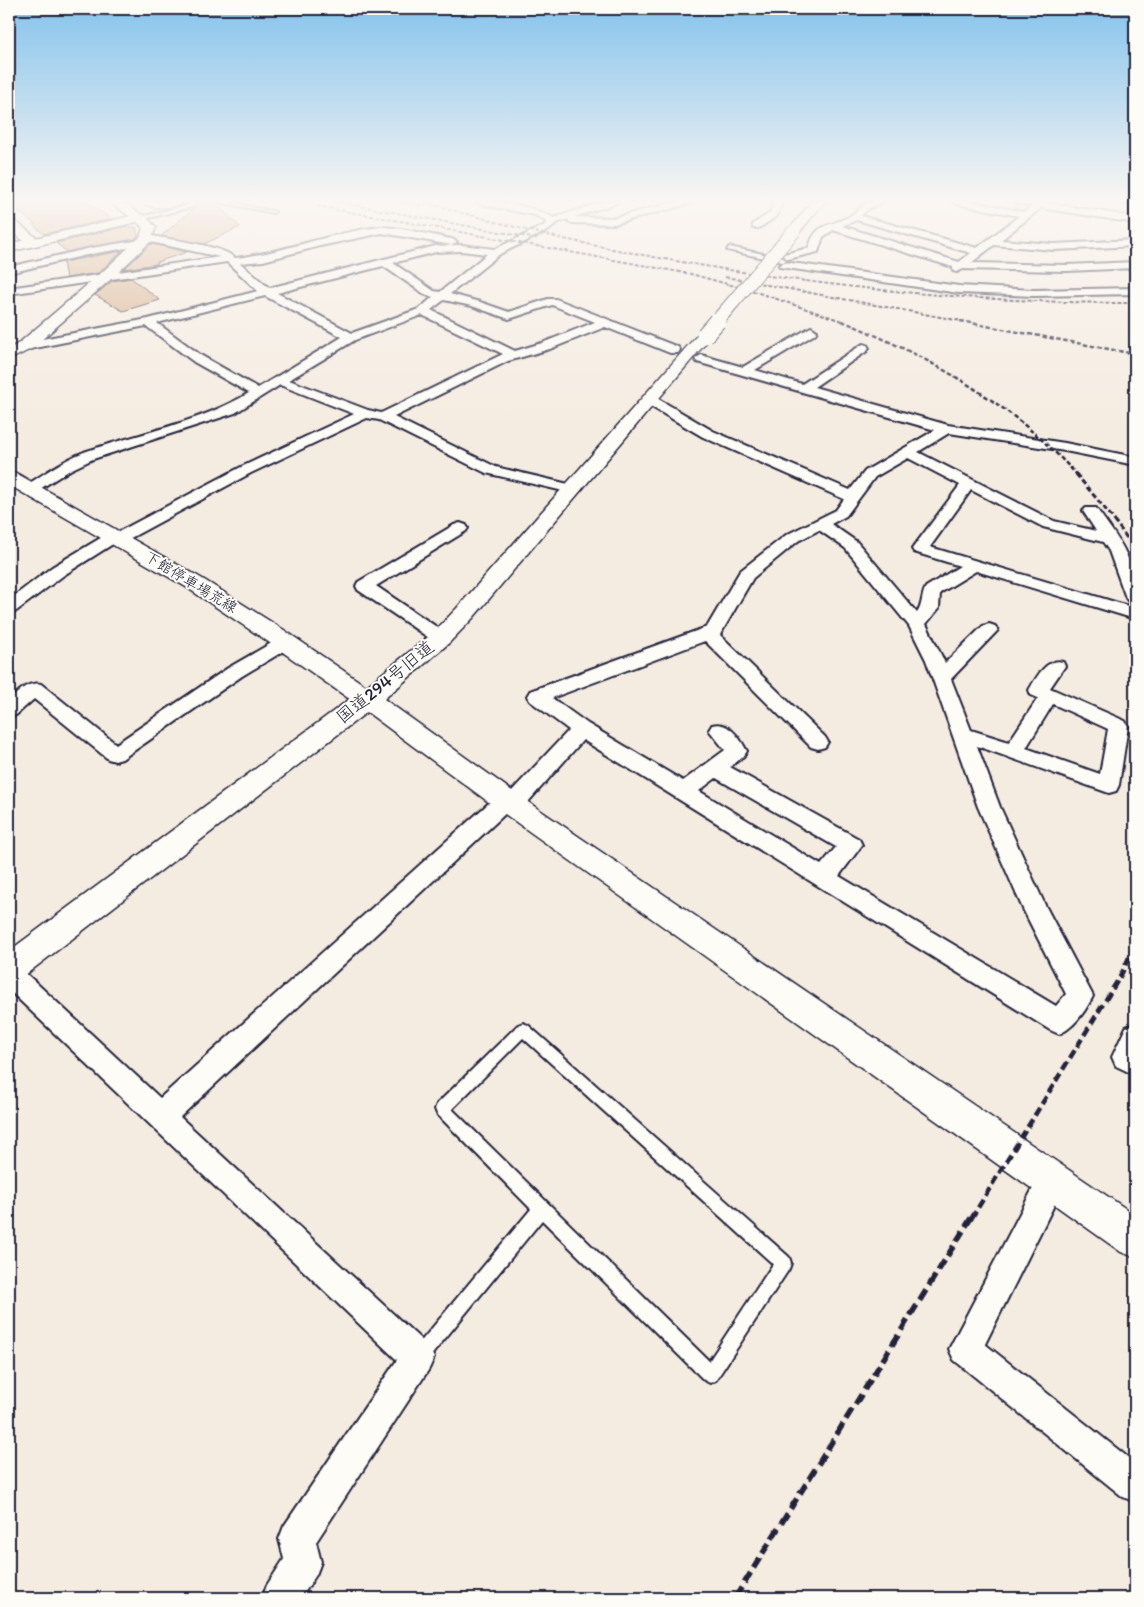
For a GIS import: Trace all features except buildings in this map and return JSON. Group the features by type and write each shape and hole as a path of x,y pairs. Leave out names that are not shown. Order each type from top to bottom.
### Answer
{"street":[{"path":"9,291 113,276"},
{"path":"247,276 267,292 351,337"},
{"path":"25,346 148,322 330,276"},
{"path":"405,276 430,293 476,304 509,316 552,301 674,350"},
{"path":"30,489 65,467 88,456 230,410 351,337 423,311 465,276"},
{"name":"国道294号旧道","path":"9,969 367,699 441,638 650,400 755,276"},
{"path":"867,276 934,287 1041,293 1135,291"},
{"path":"934,287 948,276"},
{"path":"9,355 25,346 105,277"},
{"path":"423,311 514,354"},
{"path":"148,322 198,358 258,393"},
{"path":"383,417 514,354 546,346 604,323"},
{"path":"743,372 811,331"},
{"path":"803,389 863,348"},
{"path":"701,359 947,429 1065,446 1135,461"},
{"path":"279,380 365,414 383,417 491,470 572,489"},
{"path":"650,400 708,434 852,498"},
{"path":"9,608 58,571 117,537 246,470 365,414"},
{"path":"821,524 851,546 917,624 941,678 989,807 1035,909 1080,996 1059,1022 581,729 537,696 714,630 746,576 792,538 841,513 870,474 947,429"},
{"path":"907,452 1049,524 1110,539"},
{"name":"下館停車場荒線","path":"9,477 117,537 219,598 286,642 509,803 1135,1238"},
{"path":"968,484 920,549 1135,614"},
{"path":"1091,511 1117,551 1135,598"},
{"path":"441,638 364,586 460,528"},
{"path":"917,624 930,608 932,591 974,565"},
{"path":"941,678 989,630"},
{"path":"708,633 818,742"},
{"path":"9,710 34,689 115,754 235,672 286,642"},
{"path":"963,735 1109,785 1118,726 1038,690 1056,666"},
{"path":"1014,751 1049,695"},
{"path":"161,1116 509,803 581,729"},
{"path":"684,792 737,751 719,730"},
{"path":"715,768 851,844 824,878"},
{"path":"9,974 418,1358 297,1538 303,1562 280,1598"},
{"path":"1135,1036 1125,1057 1135,1062"},
{"path":"1052,1181 965,1349 1135,1485"}],"lane":[{"path":"523,1029 783,1263 710,1374 541,1208 442,1109 523,1029"},
{"path":"418,1358 541,1208"}],"railway":[{"path":"698,276 753,291 845,322"},
{"path":"767,276 921,294 992,299 1135,303"},
{"path":"725,277 967,322"},
{"path":"842,321 907,350 968,385 1026,426 1077,475"},
{"path":"960,321 1135,354"},
{"path":"1076,474 1111,516 1135,549"},
{"path":"971,1219 1121,975 1135,944"},
{"path":"735,1598 971,1218"}]}
